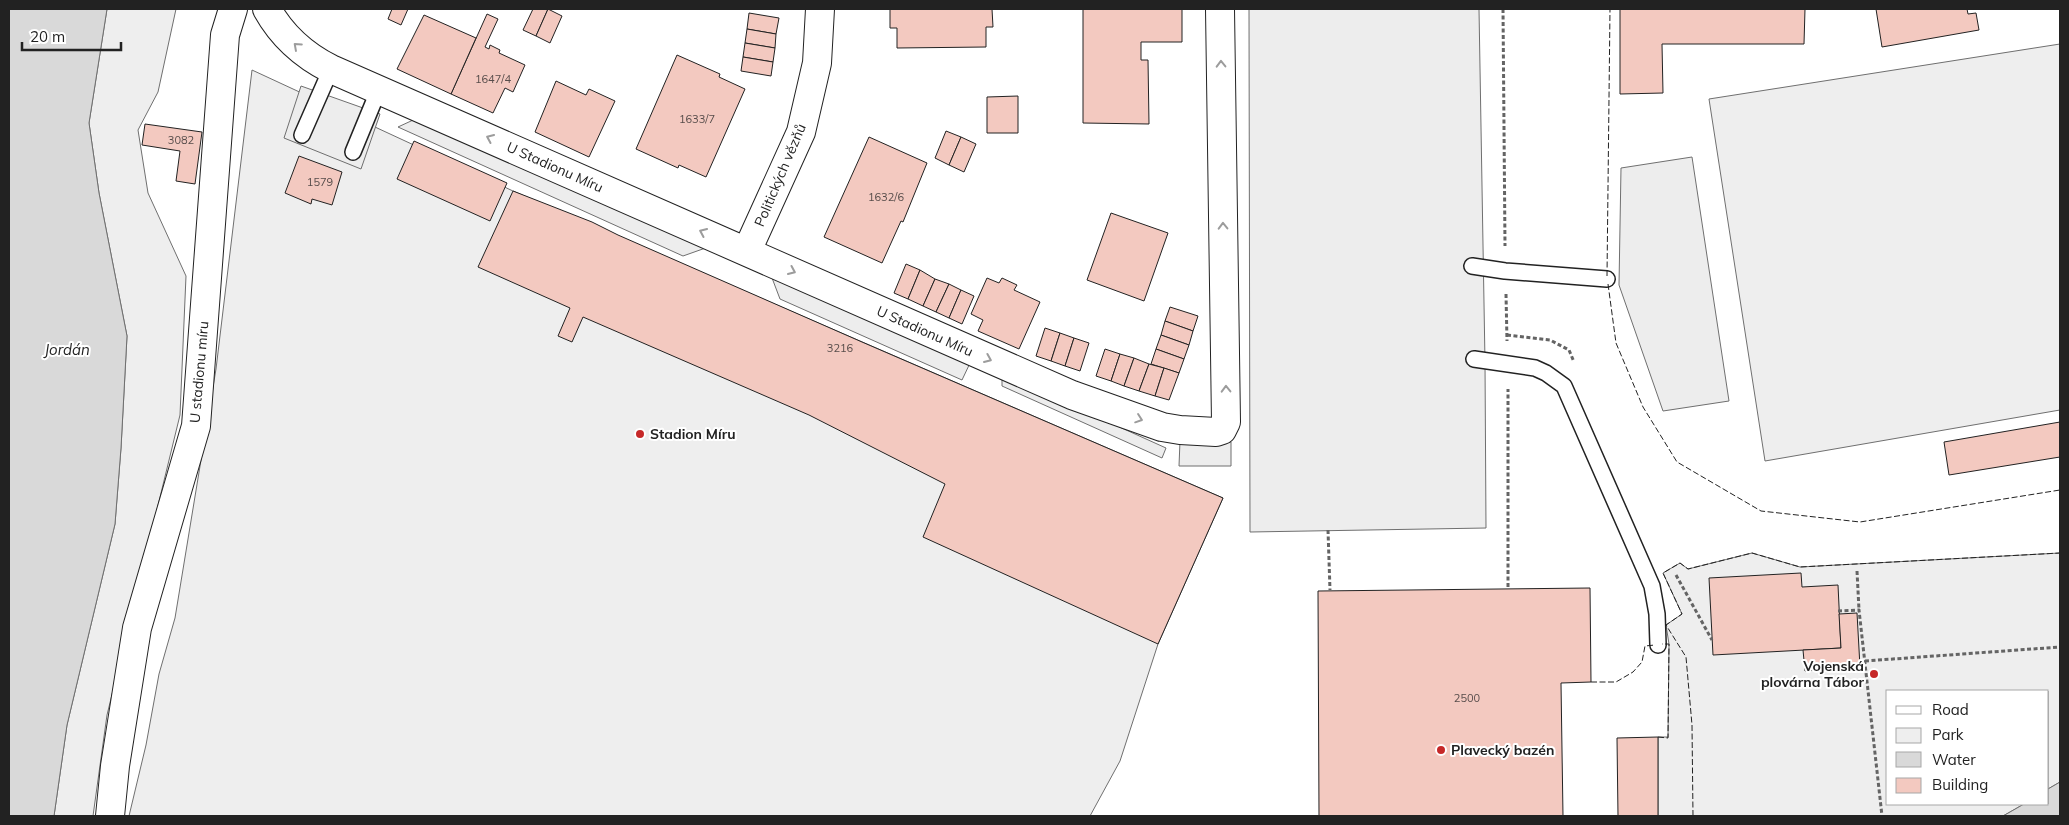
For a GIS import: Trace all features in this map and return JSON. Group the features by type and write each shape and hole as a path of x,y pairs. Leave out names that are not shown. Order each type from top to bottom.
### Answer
{"street":[{"name":"U stadionu míru","path":"110,816 115,766 137,628 196,426 225,35 233,9"},
{"name":"U Stadionu Míru","path":"267,9 277,27 289,39 316,62 331,69 1072,395 1162,427 1197,432 1219,432 1226,422 1220,9"},
{"name":"Politických vězňů","path":"748,251 801,132 817,63 820,9"}],"lane":[{"path":"302,135 331,69"},
{"path":"353,152 379,89"},
{"path":"1472,266 1505,271 1607,279"},
{"path":"1474,359 1535,368 1546,373 1564,386 1652,586 1657,614 1658,644"}],"path":[{"path":"1328,530 1330,590"},
{"path":"1673,568 1712,640"},
{"path":"1857,571 1859,610 1882,816"},
{"path":"1838,611 1859,610"},
{"path":"1865,661 2060,647"}],"green space":[{"path":"107,9 176,9 158,92 138,130 148,193 186,276 180,415 107,715 93,816 54,816 67,725 115,524 121,448 127,336 99,193 89,123"},
{"path":"2060,44 2060,410 1765,461 1709,99"},
{"name":"Stadion Míru","path":"252,70 513,191 1223,498 1158,644 1120,761 1090,816 129,816 146,745 159,674 175,618 216,369"},
{"name":"Vojenská plovárna Tábor","path":"1752,553 1800,567 2060,553 2060,782 2049,788 2049,690 1886,690 1886,805 2022,805 2003,816 1658,816 1658,737 1668,737 1669,644 1666,625 1682,614 1663,573 1680,563 1688,569"}],"shaded area":[{"path":"1249,9 1479,9 1486,528 1250,532"},
{"path":"301,86 380,114 361,169 284,138"},
{"path":"424,115 714,245 683,256 398,127"},
{"path":"1692,157 1729,401 1663,411 1619,285 1621,168"},
{"path":"769,270 971,361 962,380 780,299"},
{"path":"1002,374 1166,448 1162,458 1002,386"},
{"path":"1180,441 1231,442 1231,466 1179,466"}],"water":[{"name":"Jordán","path":"9,9 107,9 89,123 99,193 127,336 115,524 67,725 54,816 9,816"},
{"path":"2060,782 2060,816 2003,816 2022,805 2049,805 2049,788"}],"building":[{"path":"392,9 408,9 401,25 388,19"},
{"path":"533,9 548,9 536,36 523,30"},
{"path":"548,9 562,16 550,43 536,36"},
{"path":"890,9 992,9 993,27 986,27 986,47 897,48 897,28 890,28"},
{"path":"1083,9 1182,9 1182,42 1141,42 1141,60 1148,60 1149,124 1083,123"},
{"path":"1620,9 1805,9 1804,44 1662,44 1663,93 1620,94"},
{"path":"1876,9 1967,9 1968,14 1976,13 1979,30 1882,47"},
{"path":"749,13 779,18 776,34 747,29"},
{"path":"487,14 498,19 485,47 489,49 490,45 500,50 499,53 525,65 513,92 505,88 493,113 451,94"},
{"path":"424,15 476,38 451,94 397,69"},
{"path":"747,29 776,34 775,48 745,43"},
{"path":"745,43 775,48 773,62 743,57"},
{"path":"677,55 720,74 719,77 745,89 706,177 679,165 678,168 636,149"},
{"path":"743,57 773,62 771,76 741,71"},
{"path":"556,81 586,95 589,89 615,101 589,157 535,132"},
{"path":"1018,96 1018,133 987,133 987,97"},
{"path":"145,124 202,132 195,184 176,181 180,151 142,145"},
{"path":"946,131 961,137 949,165 935,158"},
{"path":"869,137 927,163 903,222 901,221 882,263 824,237"},
{"path":"961,137 976,144 964,172 949,165"},
{"path":"414,141 507,183 490,221 397,179"},
{"path":"299,156 342,172 332,205 312,199 311,204 285,193"},
{"path":"513,191 592,222 862,342 1223,498 1158,644 923,537 945,484 809,415 583,317 572,342 558,336 570,308 478,267"},
{"path":"1111,213 1168,233 1144,301 1087,280"},
{"path":"906,264 920,270 908,299 894,293"},
{"path":"920,270 935,279 923,306 908,299"},
{"path":"987,278 999,283 1002,278 1017,285 1014,290 1040,302 1019,349 978,331 983,320 971,314"},
{"path":"935,279 949,284 936,312 923,306"},
{"path":"949,284 961,290 949,318 936,312"},
{"path":"961,290 974,296 962,324 949,318"},
{"path":"1170,307 1198,316 1193,331 1165,321"},
{"path":"1165,321 1193,331 1189,345 1161,335"},
{"path":"1045,328 1060,333 1051,361 1036,356"},
{"path":"1060,333 1074,338 1065,366 1051,361"},
{"path":"1161,335 1189,345 1184,359 1156,349"},
{"path":"1074,338 1089,343 1080,371 1065,366"},
{"path":"1105,349 1120,354 1111,381 1096,376"},
{"path":"1156,349 1184,359 1179,373 1151,364"},
{"path":"1120,354 1134,358 1124,386 1111,381"},
{"path":"1134,358 1149,364 1139,391 1124,386"},
{"path":"1149,364 1164,368 1155,396 1139,391"},
{"path":"1164,368 1179,373 1169,400 1155,396"},
{"path":"2060,422 2060,457 1949,475 1944,442"},
{"path":"1801,573 1802,587 1838,585 1841,648 1713,655 1709,578"},
{"name":"Plavecký bazén","path":"1590,588 1591,682 1561,683 1563,816 1319,816 1318,591"},
{"path":"1857,613 1860,667 1805,671 1803,650 1841,648 1839,614"},
{"path":"1658,737 1658,816 1618,816 1617,738"}],"fence":[{"path":"1607,276 1610,9"},
{"path":"1608,284 1616,343 1643,407 1677,462 1761,511 1860,522 2060,490"},
{"path":"1693,816 1692,725 1686,657 1666,625 1682,614 1663,573 1680,563 1688,569 1752,553 1800,567 2060,553"},
{"path":"1658,737 1668,738 1669,644 1662,644"},
{"path":"1591,682 1616,682 1633,672 1642,662 1645,646 1655,645"}],"place":[{"name":"Stadion Míru","path":"640,434"},
{"name":"Vojenská plovárna Tábor","path":"1874,674"},
{"name":"Plavecký bazén","path":"1441,750"}]}
